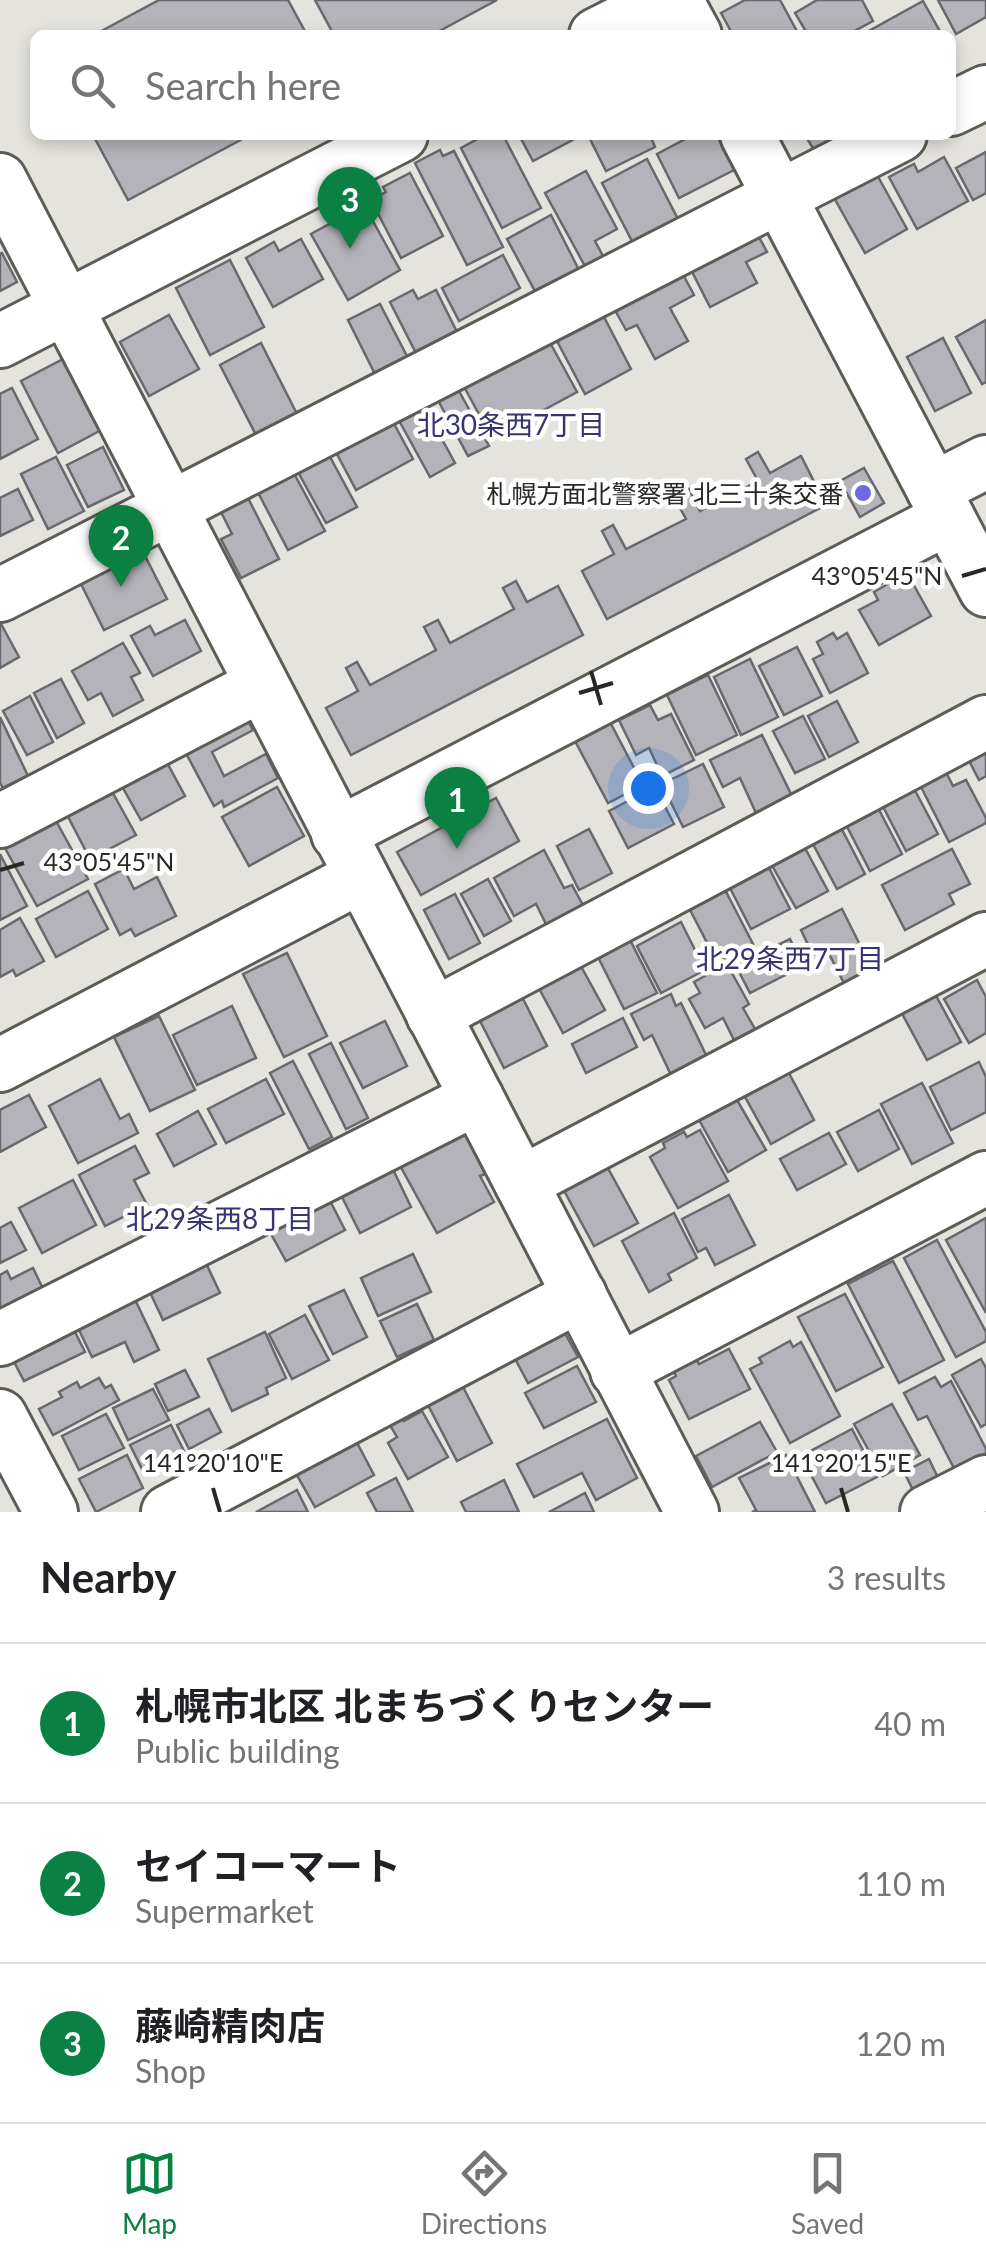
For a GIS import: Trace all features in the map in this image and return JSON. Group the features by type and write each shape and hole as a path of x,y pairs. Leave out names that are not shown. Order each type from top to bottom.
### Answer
{"street":[{"path":"606,30 664,0"},
{"path":"676,0 692,30"},
{"path":"956,107 986,92"},
{"path":"0,341 391,140"},
{"path":"750,140 986,590"},
{"path":"0,595 890,140"},
{"path":"0,180 691,1512"},
{"path":"0,1064 941,504 986,462"},
{"path":"0,821 261,685"},
{"path":"433,1014 986,722"},
{"path":"521,1183 986,938"},
{"path":"0,1339 477,1098"},
{"path":"617,1371 986,1178"},
{"path":"168,1512 580,1295"},
{"path":"0,1416 51,1512"},
{"path":"927,1512 986,1482"}],"building":[{"path":"159,0 288,0 304,30 103,30"},
{"path":"315,0 497,0 441,30 331,30"},
{"path":"745,0 780,0 796,30 730,30 721,13"},
{"path":"817,0 862,0 873,21 856,30 805,30 795,13"},
{"path":"938,0 986,0 986,17 956,34"},
{"path":"923,1 939,30 871,30"},
{"path":"96,140 241,140 128,200"},
{"path":"476,140 506,140 541,208 502,228 461,148"},
{"path":"522,140 572,140 533,161"},
{"path":"590,140 652,140 655,147 606,171"},
{"path":"684,140 719,140 734,170 679,198 657,154"},
{"path":"808,140 833,140 814,150"},
{"path":"440,150 443,156 454,151 503,247 467,265 415,163"},
{"path":"986,152 986,193 973,200 956,168"},
{"path":"944,157 968,201 917,229 889,177 914,164 918,172"},
{"path":"647,159 680,223 635,247 602,183"},
{"path":"871,164 907,229 865,253 828,187"},
{"path":"586,171 617,229 595,241 604,258 586,268 545,193"},
{"path":"410,173 443,236 401,258 371,200 386,192 383,187"},
{"path":"364,205 400,270 348,300 311,234"},
{"path":"551,215 579,270 536,293 507,239"},
{"path":"752,224 767,252 746,262 757,283 710,307 685,258"},
{"path":"301,239 323,279 273,307 246,258 274,242 279,251"},
{"path":"0,254 17,282 0,291"},
{"path":"503,255 520,288 459,321 442,288"},
{"path":"230,260 264,327 210,355 176,288"},
{"path":"679,267 694,295 670,308 688,341 655,359 637,325 626,330 611,303"},
{"path":"413,290 418,299 436,290 459,336 418,357 390,302"},
{"path":"380,304 410,362 377,378 348,320"},
{"path":"169,315 199,369 149,396 120,342"},
{"path":"604,317 631,369 585,394 557,341"},
{"path":"986,320 986,382 982,384 956,337"},
{"path":"547,337 577,392 492,438 462,383"},
{"path":"943,338 971,393 935,411 907,357"},
{"path":"261,343 299,418 258,439 220,365"},
{"path":"67,357 103,429 58,453 21,381"},
{"path":"453,380 489,446 468,456 433,391"},
{"path":"12,388 38,439 0,459 0,394"},
{"path":"421,401 455,463 430,477 396,415"},
{"path":"392,420 413,459 356,490 330,441"},
{"path":"103,447 124,490 88,507 67,465"},
{"path":"758,452 770,473 801,456 826,505 607,619 582,571 614,554 602,531 613,525 626,549 686,519 674,497 689,489 700,511 758,481 746,459"},
{"path":"329,455 357,507 326,523 298,472"},
{"path":"56,457 84,511 48,529 21,474"},
{"path":"289,464 325,531 288,550 253,483"},
{"path":"864,468 884,503 860,517 840,481"},
{"path":"18,489 33,520 0,536 0,498"},
{"path":"248,498 279,559 241,578 221,539 232,534 221,512"},
{"path":"141,548 167,599 104,630 79,580"},
{"path":"907,573 931,616 879,645 859,610 878,600 874,592"},
{"path":"516,581 527,602 558,586 583,635 351,755 326,708 358,691 346,668 357,662 370,685 436,650 424,627 438,620 450,643 514,609 503,588"},
{"path":"185,620 201,651 153,676 131,636 150,626 155,635"},
{"path":"0,622 19,657 0,668"},
{"path":"833,633 837,639 847,633 868,673 830,693 813,659 823,654 817,642"},
{"path":"123,643 140,673 131,677 143,700 113,716 101,693 88,700 72,671"},
{"path":"797,647 822,696 784,715 759,666"},
{"path":"750,659 778,717 741,735 714,677"},
{"path":"708,675 737,735 696,755 667,695"},
{"path":"61,679 84,723 57,738 34,693"},
{"path":"30,696 53,742 27,755 3,711"},
{"path":"837,701 858,742 829,757 808,716"},
{"path":"239,704 253,730 212,752 224,776 266,754 278,778 224,807 222,801 214,806 180,742"},
{"path":"650,705 658,720 671,714 694,760 662,776 649,748 636,755 619,720"},
{"path":"803,716 825,759 795,773 773,731"},
{"path":"0,717 28,776 3,788 0,783"},
{"path":"610,722 643,785 608,803 575,741"},
{"path":"762,735 792,796 756,813 740,778 723,787 710,760"},
{"path":"986,740 986,776 979,780 964,751"},
{"path":"164,757 185,796 141,820 119,781"},
{"path":"941,762 953,786 966,780 986,818 986,823 949,842 915,775"},
{"path":"703,764 724,807 683,827 662,784"},
{"path":"910,781 938,834 906,851 878,797"},
{"path":"109,786 136,835 90,859 64,809"},
{"path":"277,787 304,836 249,866 222,817"},
{"path":"655,787 674,824 628,848 609,811"},
{"path":"496,798 519,841 421,895 397,852"},
{"path":"875,802 902,854 870,871 843,819"},
{"path":"50,810 88,879 37,906 0,839"},
{"path":"835,816 865,874 837,889 806,831"},
{"path":"589,829 612,873 579,890 557,846"},
{"path":"798,835 828,891 796,908 765,853"},
{"path":"952,849 970,884 949,894 954,904 905,930 882,885"},
{"path":"544,850 564,888 572,885 585,909 548,928 536,904 514,916 494,878"},
{"path":"0,854 27,906 0,920"},
{"path":"767,864 790,909 751,929 728,884"},
{"path":"124,869 134,889 157,877 176,916 135,936 131,929 120,935 95,884"},
{"path":"488,879 511,921 484,936 461,894"},
{"path":"722,884 753,944 717,962 686,902"},
{"path":"88,891 108,929 56,957 36,919"},
{"path":"455,894 480,943 449,959 424,910"},
{"path":"842,909 874,973 846,987 826,948 813,955 801,930"},
{"path":"20,918 44,961 16,976 13,970 0,977 0,930"},
{"path":"681,922 705,970 661,993 637,946"},
{"path":"626,932 657,993 624,1009 594,949"},
{"path":"790,939 803,966 750,993 736,966"},
{"path":"287,953 327,1036 284,1057 243,974"},
{"path":"577,959 605,1010 563,1033 535,981"},
{"path":"727,964 749,1004 743,1008 755,1029 734,1040 723,1018 705,1028 689,999 700,993 694,982"},
{"path":"977,980 986,997 986,1033 969,1043 944,999"},
{"path":"518,989 547,1046 504,1068 475,1011"},
{"path":"933,990 961,1042 927,1060 899,1008"},
{"path":"671,994 676,1006 681,1003 708,1059 672,1077 652,1035 644,1040 631,1014"},
{"path":"232,1006 256,1058 197,1085 173,1035"},
{"path":"159,1016 195,1090 150,1111 114,1037"},
{"path":"623,1018 637,1047 586,1073 572,1044"},
{"path":"385,1021 407,1066 363,1088 340,1043"},
{"path":"331,1043 368,1118 346,1129 309,1054"},
{"path":"293,1061 332,1137 309,1149 270,1073"},
{"path":"783,1062 814,1120 771,1144 739,1086"},
{"path":"979,1062 986,1077 986,1112 951,1130 930,1087"},
{"path":"100,1079 120,1119 129,1114 138,1133 78,1163 49,1106"},
{"path":"266,1079 284,1114 226,1143 208,1109"},
{"path":"922,1083 953,1143 912,1164 881,1104"},
{"path":"730,1088 766,1150 728,1172 693,1109"},
{"path":"29,1095 46,1127 0,1152 0,1110"},
{"path":"879,1110 899,1149 858,1171 837,1132"},
{"path":"198,1111 216,1144 174,1166 157,1134"},
{"path":"459,1115 490,1172 480,1176 494,1202 437,1233 392,1151"},
{"path":"700,1130 728,1181 678,1208 650,1157 665,1148 663,1143 684,1132 687,1137"},
{"path":"829,1133 846,1164 797,1190 780,1159"},
{"path":"135,1146 149,1173 134,1180 147,1205 105,1226 79,1175"},
{"path":"388,1159 411,1207 360,1233 336,1185"},
{"path":"604,1161 638,1223 594,1246 561,1185"},
{"path":"73,1180 96,1225 42,1253 19,1208"},
{"path":"326,1193 345,1230 286,1261 266,1225"},
{"path":"729,1195 755,1245 715,1265 706,1248 698,1252 682,1219"},
{"path":"674,1213 697,1258 668,1274 671,1280 649,1292 622,1241"},
{"path":"986,1218 986,1313 946,1240"},
{"path":"11,1222 26,1250 0,1263 0,1228"},
{"path":"937,1240 986,1332 986,1341 956,1357 904,1258"},
{"path":"413,1254 431,1292 378,1316 361,1278"},
{"path":"205,1261 220,1293 163,1320 148,1288"},
{"path":"893,1261 944,1360 899,1383 848,1284"},
{"path":"33,1268 46,1295 0,1318 0,1275 7,1271 11,1279"},
{"path":"130,1289 159,1350 134,1362 125,1342 92,1357 78,1328"},
{"path":"344,1290 367,1337 333,1354 309,1306"},
{"path":"845,1294 883,1367 836,1391 798,1317"},
{"path":"417,1304 434,1340 397,1357 380,1321"},
{"path":"305,1315 329,1360 292,1379 269,1334"},
{"path":"71,1324 85,1352 24,1381 10,1354"},
{"path":"562,1328 578,1357 528,1383 512,1353"},
{"path":"265,1332 286,1378 266,1388 268,1394 232,1411 208,1359"},
{"path":"790,1341 793,1347 801,1342 840,1416 790,1443 750,1369 762,1363 759,1358"},
{"path":"729,1349 750,1389 689,1419 669,1380 676,1376 672,1368 695,1357 699,1364"},
{"path":"981,1359 986,1368 986,1424 981,1427 952,1375"},
{"path":"577,1366 596,1402 544,1428 525,1393"},
{"path":"185,1370 199,1397 168,1411 155,1384"},
{"path":"935,1377 941,1387 951,1381 986,1449 986,1460 957,1474 927,1416 918,1420 904,1393"},
{"path":"99,1378 105,1388 111,1385 119,1400 53,1435 39,1409 62,1397 59,1392 77,1382 80,1388"},
{"path":"462,1385 492,1443 457,1461 427,1403"},
{"path":"153,1389 169,1420 128,1440 113,1408"},
{"path":"892,1404 920,1455 883,1476 854,1424"},
{"path":"209,1409 221,1432 189,1449 177,1425"},
{"path":"422,1411 448,1457 408,1479 388,1443 397,1437 387,1420 400,1413 404,1421"},
{"path":"106,1414 124,1448 79,1470 62,1436"},
{"path":"607,1419 637,1478 596,1500 582,1473 534,1497 517,1464"},
{"path":"760,1422 777,1452 712,1487 696,1456"},
{"path":"171,1425 185,1453 144,1473 130,1445"},
{"path":"852,1429 877,1477 826,1503 801,1456"},
{"path":"354,1437 374,1475 315,1507 294,1470"},
{"path":"127,1455 143,1488 96,1512 79,1479"},
{"path":"786,1455 815,1512 752,1512 756,1510 739,1478"},
{"path":"929,1459 941,1484 916,1496 904,1472"},
{"path":"396,1478 413,1512 377,1512 367,1493"},
{"path":"504,1480 519,1512 466,1512 461,1502"},
{"path":"297,1490 308,1512 256,1512"},
{"path":"585,1493 594,1512 549,1512"}],"place":[{"name":"藤崎精肉店","path":"350,249"},
{"name":"札幌方面北警察署 北三十条交番","path":"863,493"},
{"name":"セイコーマート","path":"121,587"},
{"name":"札幌市北区 北まちづくりセンター","path":"457,849"}],"district":[{"name":"北30条西7丁目","path":"511,424"},
{"name":"北29条西7丁目","path":"790,958"},
{"name":"北29条西8丁目","path":"220,1218"}]}
